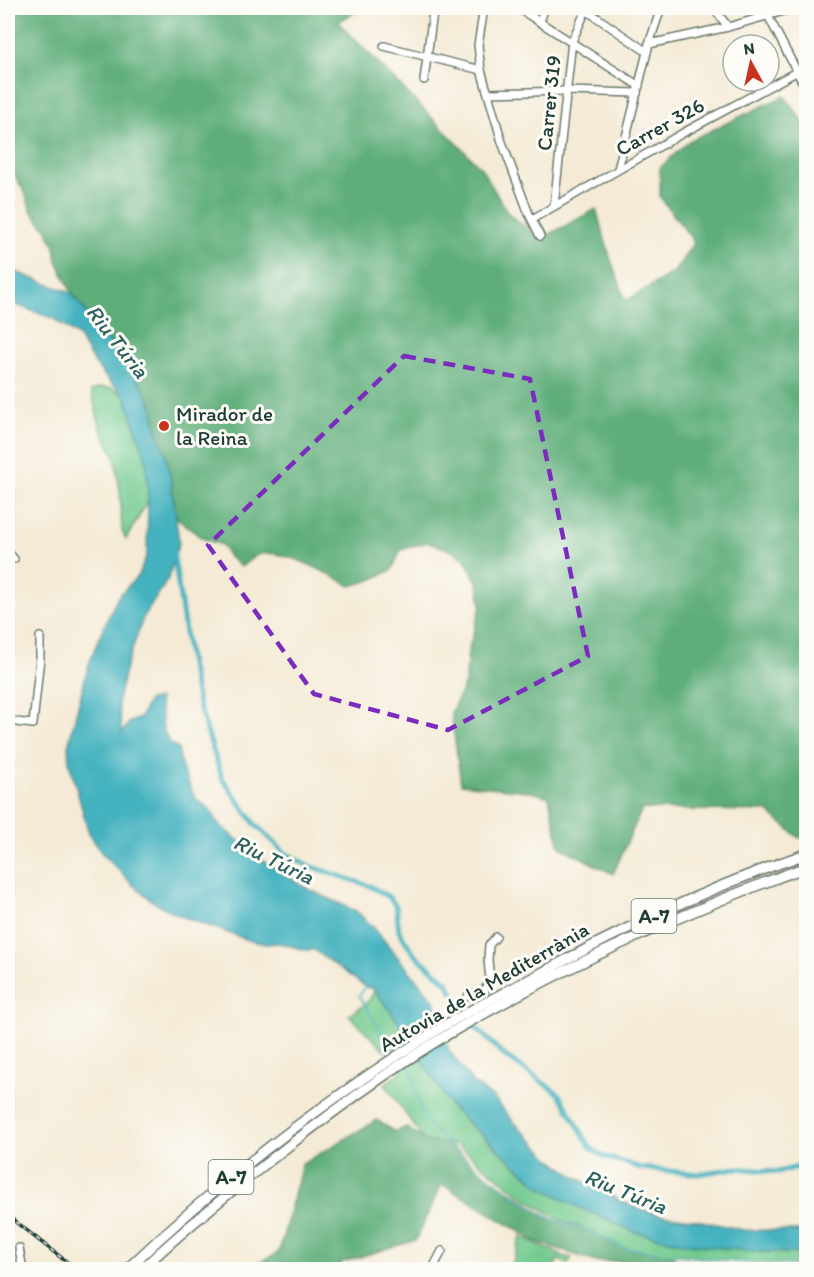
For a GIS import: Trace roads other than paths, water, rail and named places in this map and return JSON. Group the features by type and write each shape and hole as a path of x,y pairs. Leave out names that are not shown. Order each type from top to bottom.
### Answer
{"highway":[{"name":"Autovia de la Mediterrània","path":"126,1269 226,1181 346,1097 580,951 648,918 732,882 807,854"},
{"name":"Autovia de la Mediterrània","path":"509,995 652,929 807,867"},
{"name":"Autovia de la Mediterrània","path":"141,1269 346,1097"}],"street":[{"path":"484,8 478,45 481,70 494,119 540,236"},
{"path":"518,8 572,41 638,90"},
{"path":"540,21 545,8"},
{"path":"714,8 728,27"},
{"path":"764,8 807,89"},
{"path":"586,9 648,48 794,8"},
{"name":"Carrer 319","path":"554,206 572,41 586,9"},
{"path":"618,169 658,9"},
{"path":"424,80 433,12"},
{"path":"384,46 481,70"},
{"name":"Carrer 326","path":"532,219 618,169 798,71 807,69"},
{"path":"488,93 638,90"},
{"path":"8,552 14,559"},
{"path":"8,721 33,724 40,658 39,637"},
{"path":"468,996 483,993 490,980 489,945 496,937"},
{"path":"19,1248 23,1269"},
{"path":"432,1269 442,1251"}],"water":[{"path":"8,269 72,293 86,312 99,324 119,356 143,387 153,407 158,435 165,451 179,542 168,579 143,618 125,670 118,701 122,733 129,722 140,718 149,700 159,699 163,729 169,742 178,749 182,768 195,798 211,810 218,823 260,859 308,889 356,911 374,928 435,1002 449,1050 472,1082 493,1097 512,1120 553,1161 576,1177 632,1206 661,1215 744,1230 806,1231 806,1254 748,1251 682,1243 635,1232 580,1208 539,1186 451,1107 399,1023 374,989 366,987 314,950 279,943 266,944 251,941 181,916 155,903 134,886 101,852 89,834 69,762 68,746 87,670 96,645 117,598 138,576 147,555 146,460 125,396 93,361 79,337 52,318 8,302"}],"waterway":[{"name":"Riu Túria","path":"173,550 198,703 222,778 255,824 285,853 307,865 370,886 389,897 396,906 399,931 414,954 447,982 468,1020 504,1055 559,1094 591,1148 603,1156 641,1168 698,1174 736,1168 778,1172 806,1165"},
{"path":"365,986 359,996 382,1032 398,1051"},
{"path":"408,1065 412,1071 421,1111 430,1125 460,1155 523,1202 546,1216 566,1225 577,1225 624,1248 736,1262 806,1266"}],"railway":[{"path":"8,1216 77,1270"}],"place":[{"name":"Mirador de la Reina","path":"164,426"}]}
